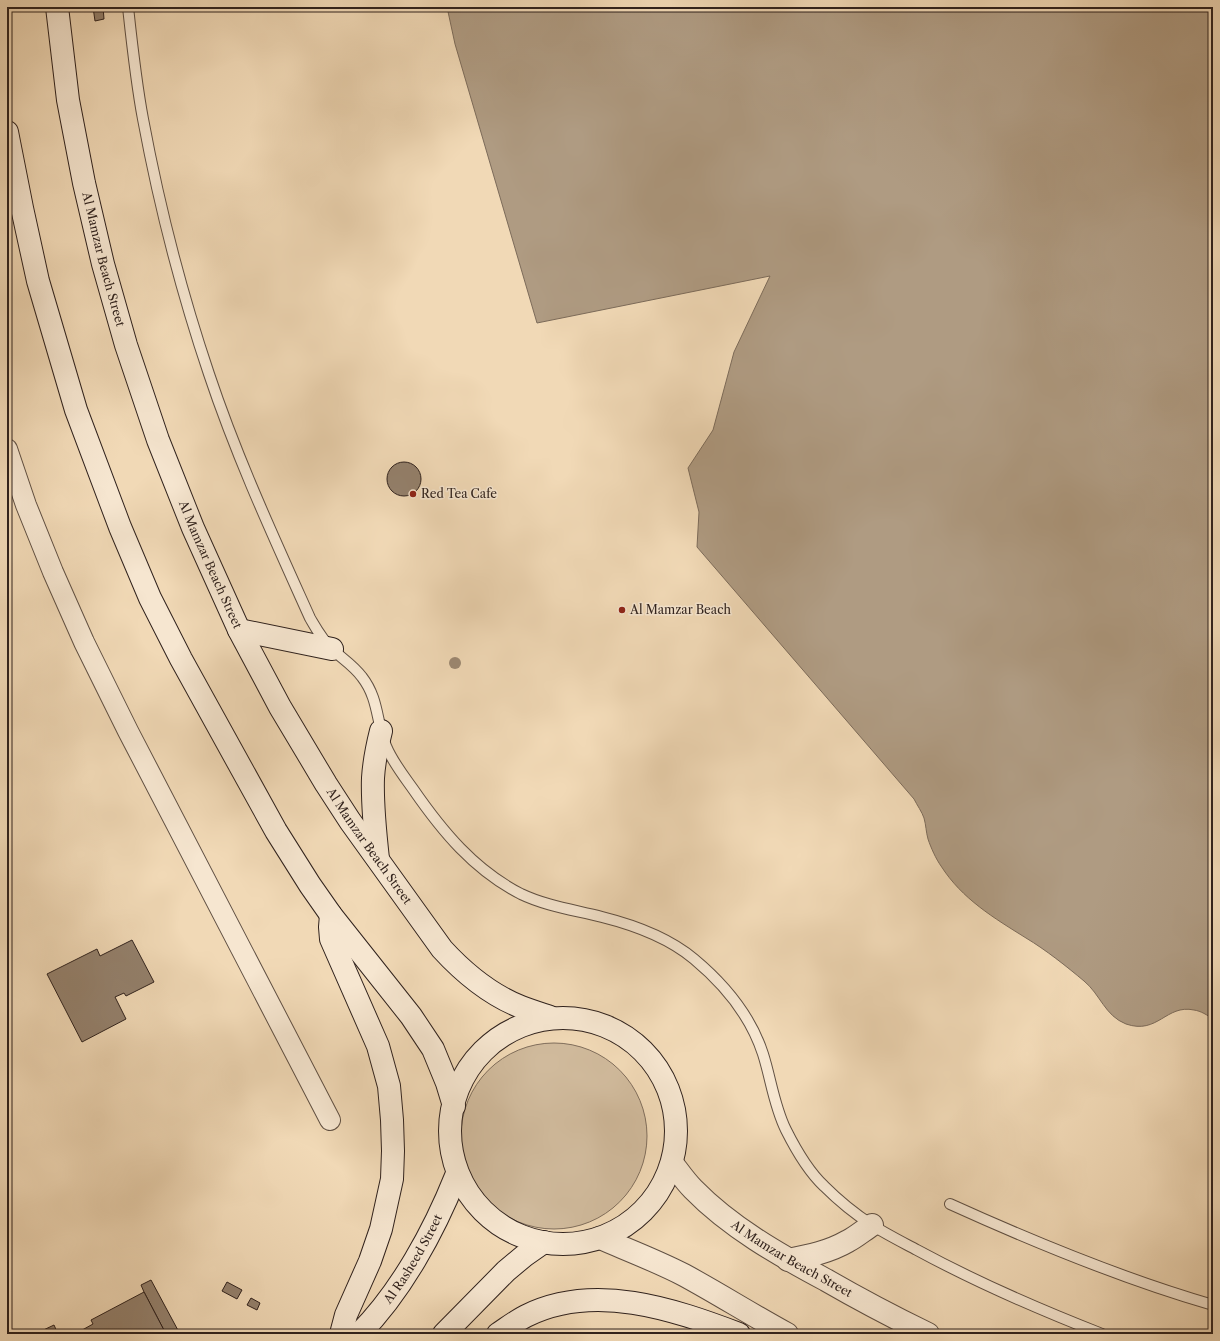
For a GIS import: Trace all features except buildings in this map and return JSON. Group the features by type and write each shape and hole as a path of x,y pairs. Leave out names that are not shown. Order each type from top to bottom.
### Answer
{"main road":[{"name":"Al Mamzar Beach Street","path":"57,7 68,100 84,183 103,264 126,345 158,440 193,528 239,630 280,707 326,784 442,950 477,982 499,996 520,1007 550,1017"},
{"path":"8,143 36,274 76,410 120,527 150,598 180,659 272,826 331,915 410,1016 433,1049 448,1083 454,1106"},
{"path":"239,630 332,649"},
{"path":"378,860 374,821 373,784 375,755 381,732"},
{"path":"331,915 331,939 376,1040 387,1079 392,1120 393,1151 392,1179 381,1229 370,1261 346,1315 341,1334"},
{"path":"550,1017 578,1018 605,1025 630,1039 650,1058 666,1081 675,1107 677,1135 672,1163 662,1188 645,1209 624,1226 600,1238 572,1244 544,1242 522,1236 501,1227 483,1213 468,1196 456,1176 452,1141 454,1106 461,1084 472,1063 487,1046 506,1032 527,1023 550,1017"},
{"name":"Al Mamzar Beach Street","path":"672,1163 692,1188 716,1210 788,1260 928,1334"},
{"name":"Al Rasheed Street","path":"359,1334 382,1308 423,1247 441,1212 456,1176"},
{"path":"788,1260 814,1255 832,1249 849,1241 872,1225"},
{"path":"600,1238 660,1263 787,1334"},
{"path":"444,1334 506,1271 544,1242"},
{"path":"498,1334 526,1316 552,1306 574,1301 592,1300 613,1300 656,1307 739,1334"}],"street":[{"path":"7,449 26,505 84,642 131,738 330,1120"}],"lane":[{"path":"128,7 143,117 158,192 185,297 210,376 240,456 310,618 320,635 332,649 348,661 362,676 372,693 378,712 381,732 387,749 426,809 447,836 469,858 495,879 522,894 550,904 617,921 647,932 669,943 693,958 712,975 731,996 745,1015 755,1034 785,1128 801,1157 821,1184 843,1204 872,1225 948,1267 1010,1297 1102,1334"},
{"path":"950,1204 1066,1254 1130,1278 1213,1305"}],"shaded area":[{"path":"447,7 1213,7 1213,1019 1199,1011 1184,1009 1176,1011 1146,1026 1126,1024 1113,1016 1090,986 1056,958 979,907 969,898 949,878 937,860 928,839 924,818 914,799 697,547 699,512 688,468 713,430 734,352 770,276 537,323 455,44"},
{"path":"554,1043 581,1047 598,1054 613,1064 626,1077 636,1092 643,1109 647,1136 643,1163 636,1180 626,1195 613,1208 598,1218 581,1225 554,1229 527,1225 510,1218 495,1208 482,1195 472,1180 465,1163 461,1136 465,1109 472,1092 482,1077 495,1064 510,1054 527,1047"}],"place":[{"name":"Red Tea Cafe","path":"413,494"},
{"name":"Al Mamzar Beach","path":"622,610"}]}
